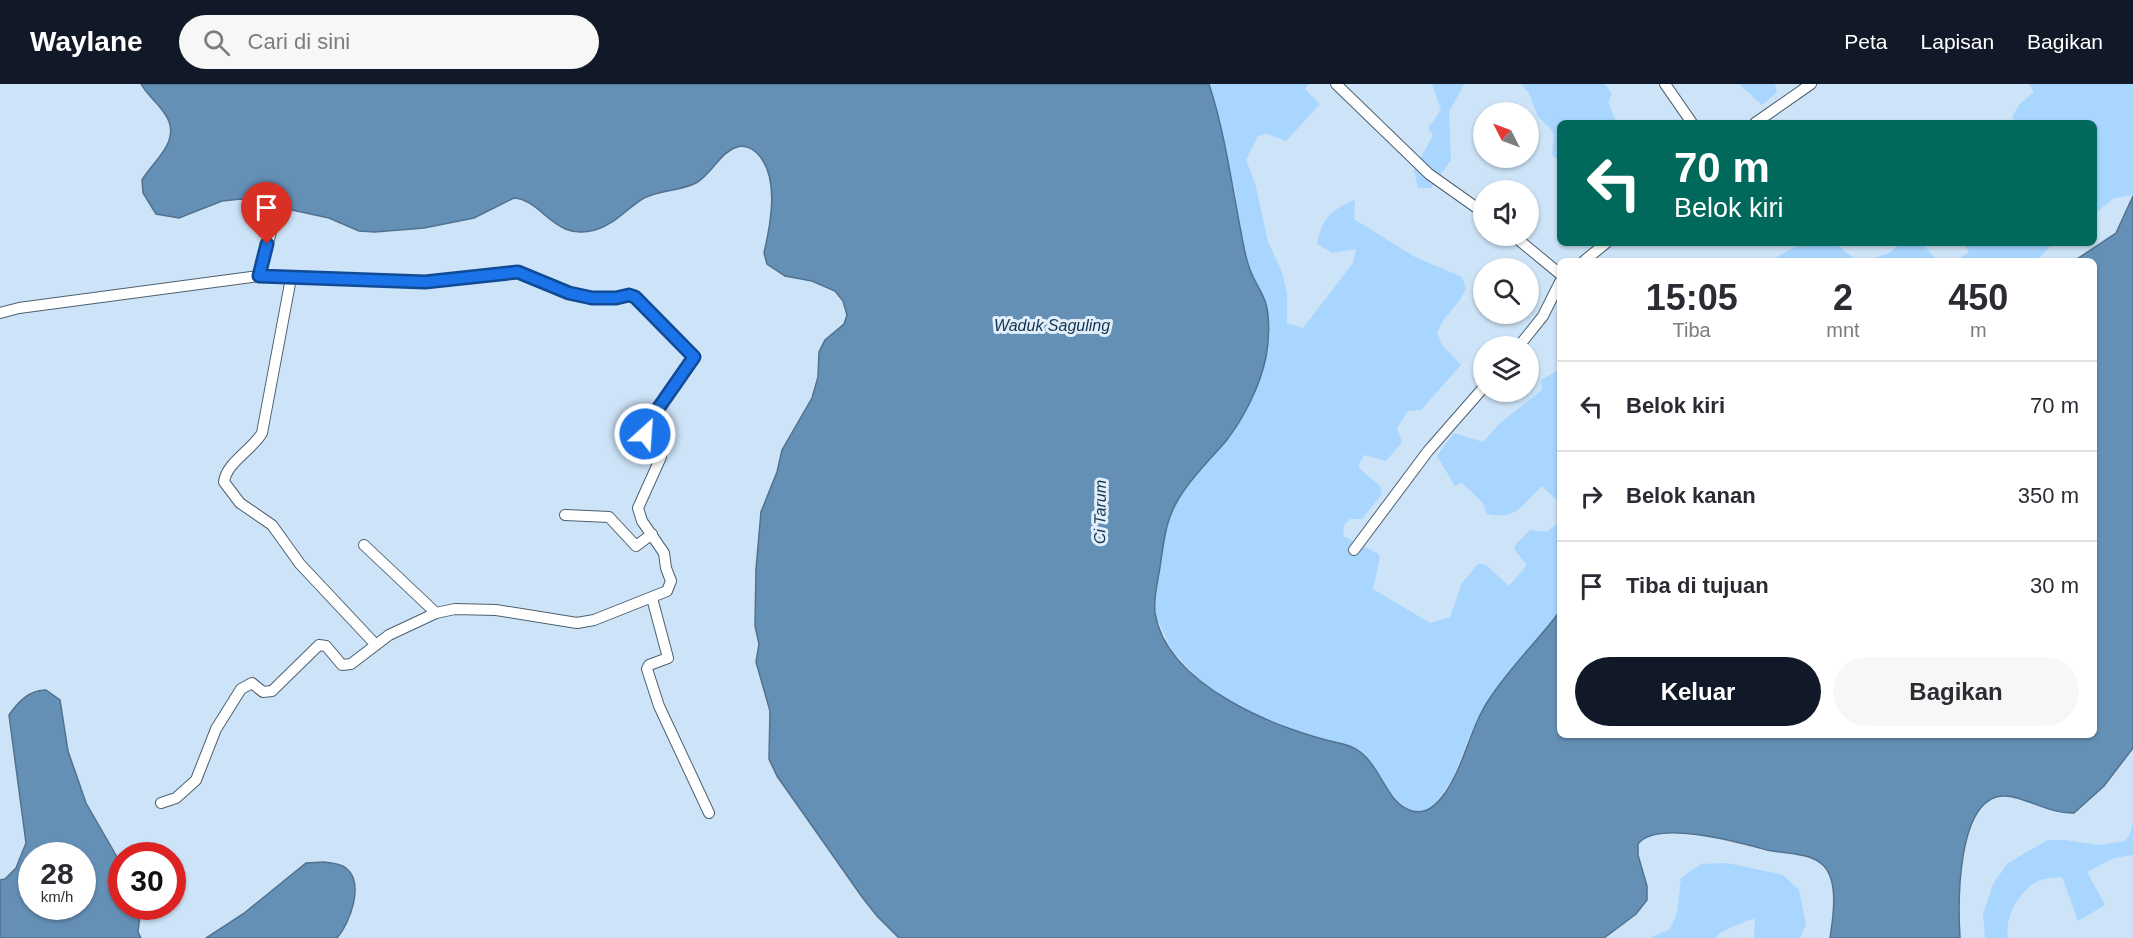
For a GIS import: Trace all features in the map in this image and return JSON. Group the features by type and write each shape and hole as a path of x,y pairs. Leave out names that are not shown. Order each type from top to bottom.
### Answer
{"street":[{"path":"1336,84 1422,167 1473,205"},
{"path":"1665,84 1690,120"},
{"path":"1759,120 1811,84"},
{"path":"259,276 272,228"},
{"path":"1526,246 1557,272"},
{"path":"1588,258 1602,246"},
{"path":"0,313 259,276 425,282 518,272 585,297 606,299 629,295 635,297 694,357 655,413 645,434 661,457 638,508 642,521 662,546 671,581 668,591 594,620 577,622 496,610 454,609 436,613 408,624 351,664 346,665 339,662 326,646 319,645 272,691 263,692 257,685 247,684 233,700 216,729 196,780 176,798 161,803"},
{"path":"291,278 261,434 255,444 230,468 225,482 240,503 272,525 300,564 376,645"},
{"path":"1527,336 1543,316 1557,288"},
{"path":"1354,550 1428,451 1473,400"},
{"path":"565,514 609,517 634,546 652,534"},
{"path":"364,545 436,613"},
{"path":"652,598 668,656 665,661 649,665 647,669 659,706 709,813"}],"shaded area":[{"path":"1209,84 1309,84 1305,89 1320,104 1286,141 1267,134 1258,136 1246,160 1255,183 1268,242 1282,272 1287,293 1287,323 1303,328 1353,263 1356,249 1332,253 1317,244 1329,216 1340,207 1355,200 1354,219 1413,256 1462,277 1466,288 1437,333 1442,345 1461,365 1421,410 1408,411 1397,428 1402,442 1386,461 1364,455 1358,467 1380,486 1382,494 1362,519 1350,519 1344,525 1343,536 1377,553 1380,557 1373,589 1430,623 1450,617 1462,583 1478,564 1486,565 1509,586 1527,565 1514,549 1517,543 1530,530 1547,532 1557,524 1557,615 1490,698 1470,735 1452,780 1431,809 1421,812 1409,810 1399,802 1352,746 1304,736 1234,705 1197,678 1171,649 1154,612 1166,523 1179,498 1203,465 1227,440 1266,305 1250,269 1239,225 1235,191"},
{"path":"1432,84 1464,84 1449,112 1451,160 1431,188 1418,188 1414,170 1433,135 1428,128 1441,110"},
{"path":"1521,84 1605,84 1612,94 1608,102 1616,120 1557,120 1557,159 1552,155 1554,135 1539,118 1539,102 1532,102 1529,93"},
{"path":"1739,84 1775,84 1777,92 1762,105"},
{"path":"2029,84 2133,84 2133,195 2114,198 2097,212 2097,120 2014,120 2012,117 2019,105 2034,92"},
{"path":"1797,246 1839,246 1853,258 1775,258"},
{"path":"1897,246 1924,246 1934,258 1875,258 1889,253"},
{"path":"1966,246 2050,246 2039,258 1960,258 1969,252"},
{"path":"1557,371 1557,500 1542,486 1524,505 1512,513 1497,516 1487,514 1482,502 1462,483 1455,486 1437,456 1454,433 1483,442 1500,423 1527,402 1539,402 1539,392 1542,390 1541,380"},
{"path":"2133,822 2133,855 2114,858 2087,872 2105,905 2078,921 2062,877 2043,879 2031,885 2014,906 2008,922 2008,938 1985,938 1983,914 1993,884 2008,863 2048,840 2099,845 2125,841 2130,834"},
{"path":"1727,863 1783,875 1799,890 1806,924 1800,938 1754,938 1755,918 1727,929 1715,938 1650,938 1670,929 1677,913 1681,878 1701,864"}],"water":[{"name":"Waduk Saguling","path":"141,84 1209,84 1223,137 1246,256 1266,304 1269,323 1268,344 1260,379 1245,412 1226,441 1189,484 1170,516 1156,590 1155,613 1164,639 1181,662 1203,683 1230,701 1259,716 1317,738 1356,749 1373,766 1393,798 1402,806 1417,812 1431,808 1445,793 1458,770 1483,709 1506,676 1557,615 1557,738 2097,738 2097,258 2078,258 2116,233 2133,196 2133,748 2104,786 2074,813 2054,811 2010,796 2002,796 1987,802 1976,815 1968,834 1963,856 1959,903 1960,938 1830,938 1833,911 1832,881 1829,873 1818,861 1797,854 1767,850 1720,838 1663,833 1648,837 1638,844 1638,855 1647,886 1647,900 1636,914 1604,938 899,938 862,897 777,776 769,759 770,711 756,662 759,644 755,626 756,569 761,512 777,472 782,450 812,398 818,377 819,352 825,340 844,324 847,315 843,301 835,291 812,281 785,276 767,264 764,253 771,214 771,187 769,174 757,153 750,148 737,147 726,153 696,183 644,198 602,228 581,232 559,226 524,200 514,198 474,218 424,228 375,232 359,231 329,218 241,199 222,201 179,218 156,214 143,193 142,180 165,149 171,132 170,123 165,114"},
{"path":"46,690 60,700 68,751 86,803 108,842 108,920 139,920 138,932 141,938 0,938 0,880 5,879 18,863 18,920 96,920 96,842 26,842 9,715 24,698 34,692"},
{"path":"324,862 346,868 352,875 354,883 354,903 351,913 337,938 206,938 243,914 306,863"}],"route":[{"path":"267,244 259,276 425,282 464,280 518,272 569,293 592,298 606,299 629,295 635,297 694,357 655,413 645,434"}],"water label":[{"name":"Ci Tarum","path":"1100,512"}]}
